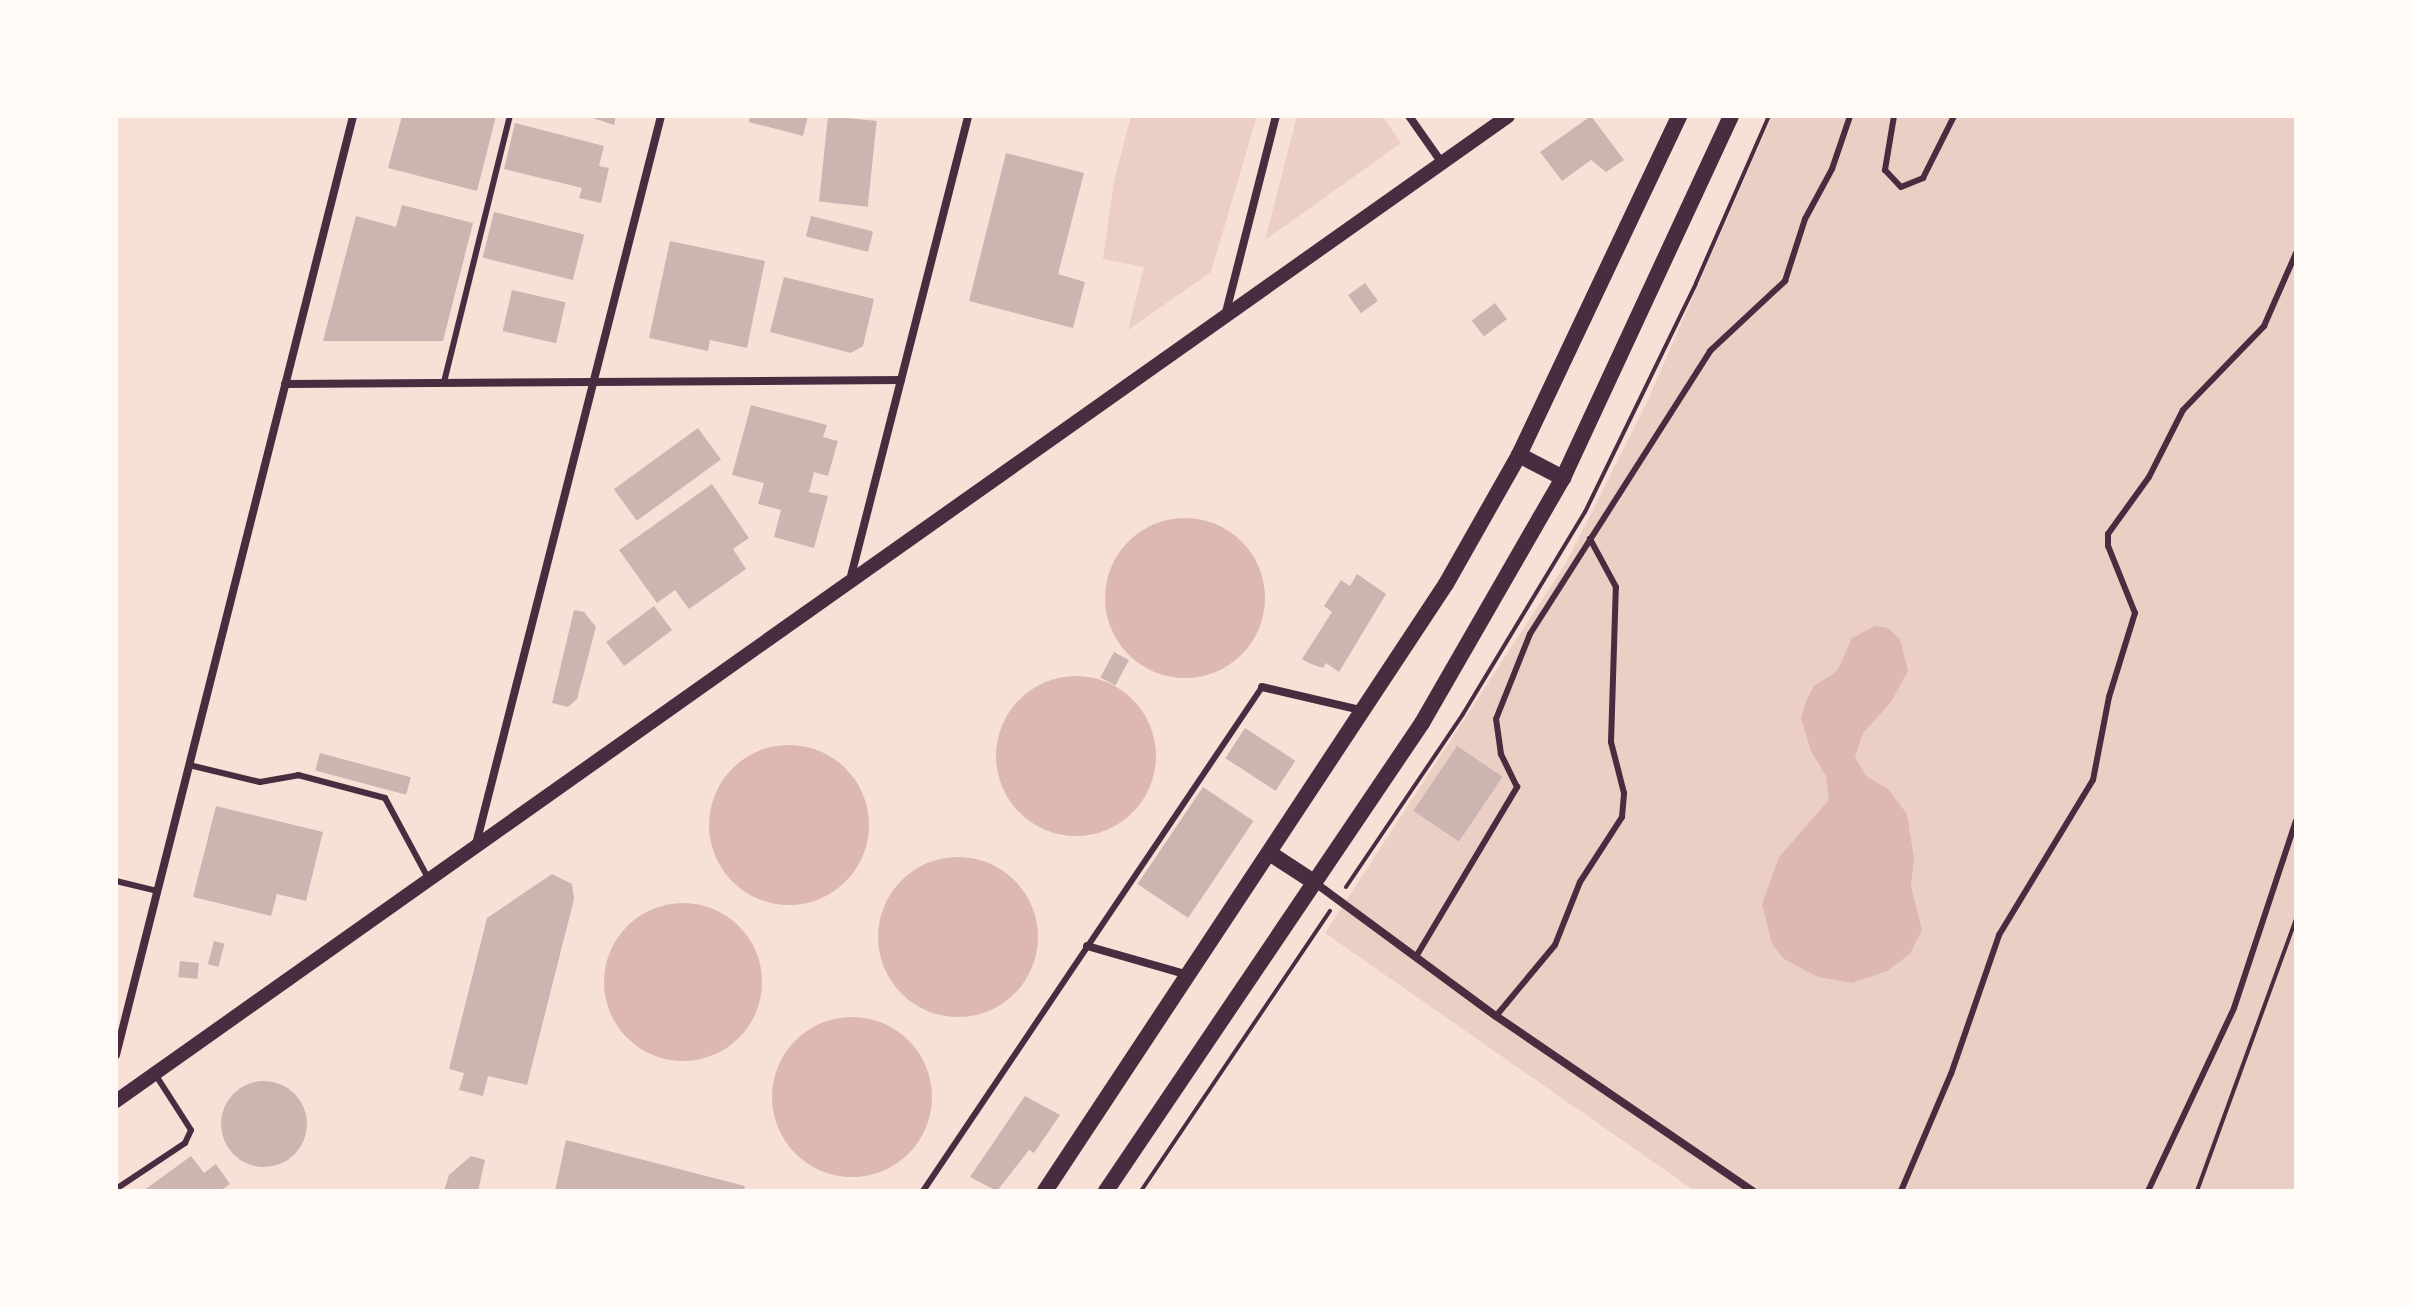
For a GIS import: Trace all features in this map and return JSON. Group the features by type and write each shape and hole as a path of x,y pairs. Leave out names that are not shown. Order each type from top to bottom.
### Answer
{"main road":[{"path":"1045,1191 1271,854 1446,584 1519,455 1679,116"},
{"path":"1106,1191 1422,723 1563,478 1731,116"},
{"path":"1519,455 1563,478"},
{"path":"1271,854 1314,882"}],"street":[{"path":"116,1055 353,116"},
{"path":"475,847 661,116"},
{"path":"850,581 968,116"},
{"path":"1225,316 1276,116"},
{"path":"1409,116 1442,163"},
{"path":"116,1101 1508,116"},
{"path":"285,384 901,380"},
{"path":"1262,687 1364,711"},
{"path":"1314,882 1496,1016 1753,1191"},
{"path":"1087,946 1189,975"}],"lane":[{"path":"444,382 510,116"},
{"path":"1417,955 1517,787 1501,754 1496,719 1520,654 1577,556 1710,351 1785,281 1805,219 1832,169 1850,116"},
{"path":"1894,116 1885,170 1901,187 1923,178 1954,116"},
{"path":"1901,1191 1951,1074 1999,935 2093,780 2109,697 2131,638 2135,613 2108,546 2108,534 2149,477 2183,410 2264,326 2296,253"},
{"path":"1496,1016 1555,945 1580,882 1622,817 1624,793 1611,742 1616,587 1594,536 1599,522"},
{"path":"1590,539 1601,556"},
{"path":"1577,556 1588,551 1601,556"},
{"path":"923,1191 1262,687"},
{"path":"189,765 260,782 298,775 385,798 429,879"},
{"path":"2148,1191 2234,1008 2296,821"},
{"path":"116,881 157,891"},
{"path":"116,1189 185,1143 191,1130 155,1074"}],"path":[{"path":"2197,1191 2296,919"}],"shaded area":[{"path":"1131,116 1257,116 1211,272 1128,330 1144,267 1103,259 1114,181"},
{"path":"1297,116 1382,116 1401,143 1265,240"},
{"path":"1772,116 2296,116 2296,1191 1695,1191 1325,933 1566,563 1647,402"},
{"path":"1185,518 1216,524 1241,542 1259,567 1265,598 1259,629 1241,654 1216,672 1185,678 1154,672 1129,654 1111,629 1105,598 1111,567 1129,542 1154,524"},
{"path":"1875,626 1888,628 1900,639 1908,671 1891,702 1863,733 1855,757 1866,776 1888,789 1907,814 1914,859 1911,886 1922,930 1910,954 1887,971 1852,983 1818,977 1784,959 1772,944 1762,904 1779,857 1829,800 1826,776 1811,751 1801,718 1806,701 1814,686 1837,671 1852,638"},
{"path":"1076,676 1107,682 1132,700 1150,725 1156,756 1150,787 1132,812 1107,830 1076,836 1045,830 1020,812 1002,787 996,756 1002,725 1020,700 1045,682"},
{"path":"789,745 820,751 846,768 863,794 869,825 863,856 846,882 820,899 789,905 758,899 732,882 715,856 709,825 715,794 732,768 758,751"},
{"path":"958,857 989,863 1014,881 1032,906 1038,937 1032,968 1014,993 989,1011 958,1017 927,1011 902,993 884,968 878,937 884,906 902,881 927,863"},
{"path":"683,903 713,909 739,926 756,952 762,982 756,1012 739,1038 713,1055 683,1061 653,1055 627,1038 610,1012 604,982 610,952 627,926 653,909"},
{"path":"852,1017 883,1023 908,1041 926,1066 932,1097 926,1128 908,1153 883,1171 852,1177 821,1171 796,1153 778,1128 772,1097 778,1066 796,1041 821,1023"}],"building":[{"path":"402,116 496,116 477,191 388,168"},
{"path":"587,116 616,116 614,125"},
{"path":"750,116 808,116 803,136 749,122"},
{"path":"828,116 877,121 868,207 819,202"},
{"path":"1591,116 1624,160 1606,172 1591,160 1562,181 1540,152"},
{"path":"515,123 604,146 599,166 609,168 601,203 579,198 582,188 504,169"},
{"path":"1006,153 1084,173 1058,274 1085,282 1073,328 969,301"},
{"path":"402,205 473,223 443,341 323,341 356,216 396,227"},
{"path":"494,212 584,234 573,280 483,258"},
{"path":"811,216 873,231 868,252 806,236"},
{"path":"670,241 765,261 747,348 710,340 708,351 649,338"},
{"path":"784,277 874,299 863,346 851,353 770,332"},
{"path":"1365,283 1378,301 1361,313 1348,295"},
{"path":"512,290 566,302 556,343 503,331"},
{"path":"1495,303 1507,319 1484,336 1472,320"},
{"path":"751,405 827,425 823,437 838,441 828,476 814,472 809,492 828,496 814,548 774,537 781,510 758,504 764,483 732,475"},
{"path":"698,428 721,460 637,521 614,489"},
{"path":"712,484 749,538 733,549 746,569 689,609 675,590 657,603 619,550"},
{"path":"1357,574 1386,594 1339,672 1326,663 1323,668 1302,659 1332,612 1324,606 1341,580 1350,586"},
{"path":"654,606 672,630 624,666 606,642"},
{"path":"574,610 584,612 596,627 577,699 568,707 552,703"},
{"path":"1114,652 1129,660 1115,686 1100,678"},
{"path":"1245,728 1295,761 1276,791 1225,758"},
{"path":"1457,746 1503,777 1459,841 1413,811"},
{"path":"320,753 411,777 406,795 315,770"},
{"path":"1203,787 1254,821 1188,918 1138,884"},
{"path":"216,806 323,832 306,901 277,894 271,916 193,897"},
{"path":"552,874 572,884 574,899 527,1085 488,1076 483,1096 459,1090 464,1073 449,1069 487,918"},
{"path":"214,941 225,944 218,967 208,964"},
{"path":"180,961 199,963 197,979 178,977"},
{"path":"264,1081 280,1085 294,1094 303,1108 307,1124 303,1140 294,1154 280,1163 264,1167 248,1163 234,1154 225,1140 221,1124 225,1108 234,1094 248,1085"},
{"path":"1025,1096 1060,1115 1034,1153 1029,1150 997,1191 970,1177"},
{"path":"566,1140 745,1186 744,1191 555,1191"},
{"path":"191,1156 204,1173 216,1164 230,1184 220,1191 143,1191"},
{"path":"471,1156 485,1160 478,1191 444,1191 449,1175"}]}
